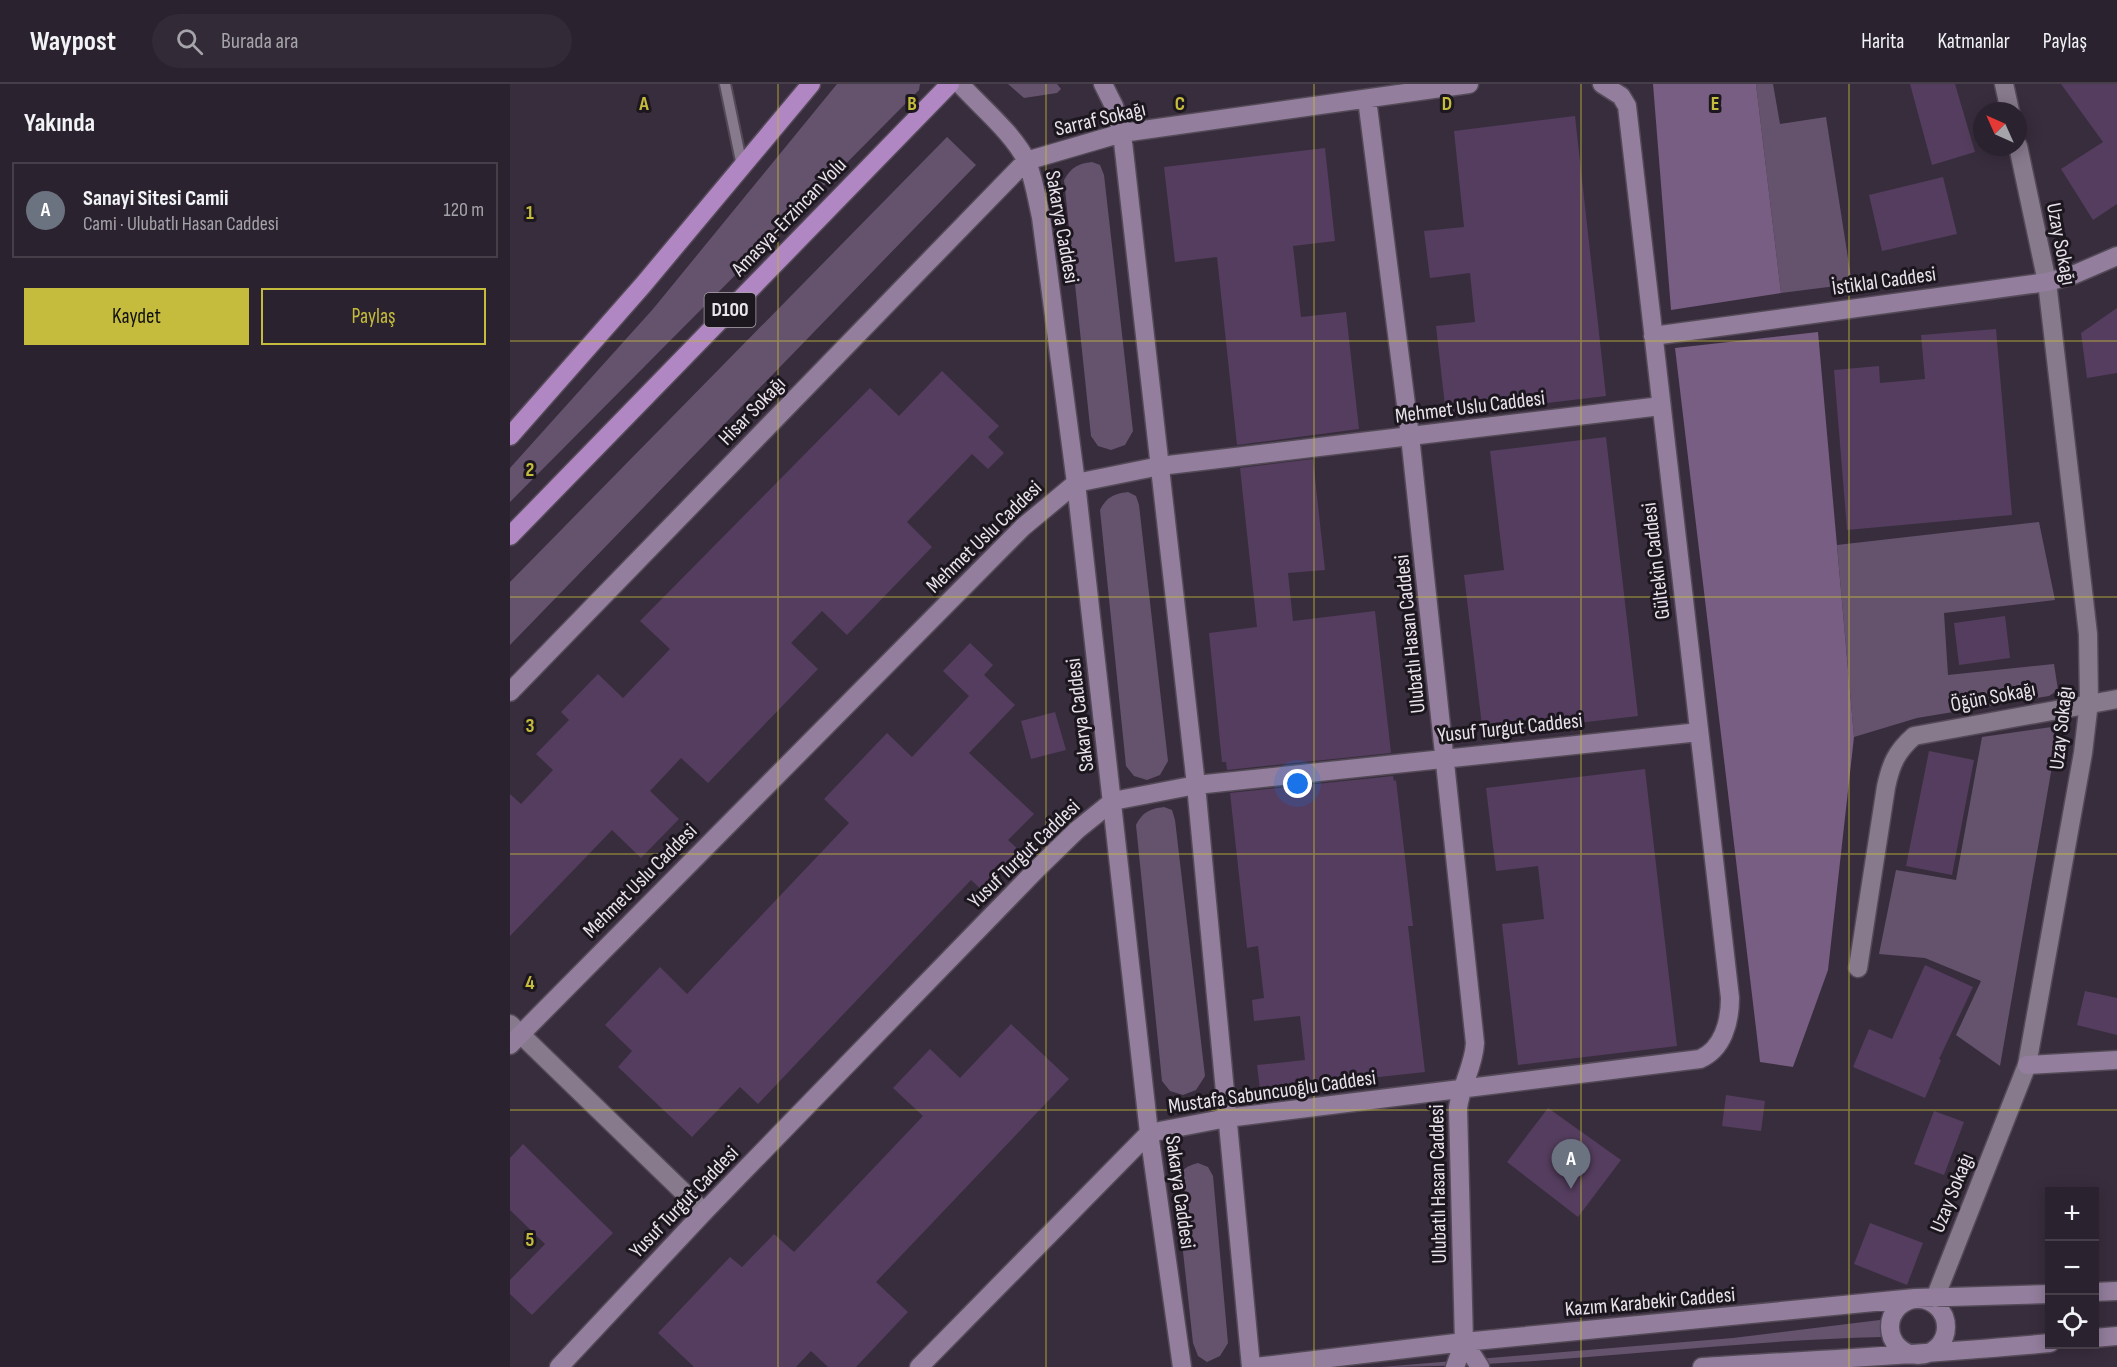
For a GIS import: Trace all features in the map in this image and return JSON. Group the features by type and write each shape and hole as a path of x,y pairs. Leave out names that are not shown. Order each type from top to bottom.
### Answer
{"highway":[{"path":"510,436 642,285 811,84"},
{"name":"Amasya-Erzincan Yolu","path":"510,536 950,84"}],"street":[{"name":"Sakarya Caddesi","path":"960,84 1017,146 1026,161 1041,217 1076,483 1149,1133 1182,1367"},
{"path":"1104,84 1114,106 1122,133 1196,785 1253,1367"},
{"name":"Sarraf Sokağı","path":"1026,161 1122,133 1469,84"},
{"name":"Gültekin Caddesi","path":"1602,84 1621,96 1627,106 1730,998 1730,1014 1720,1042"},
{"path":"2004,84 2008,102"},
{"name":"Ulubatlı Hasan Caddesi","path":"1367,99 1410,436 1475,1043 1474,1058 1460,1089 1458,1108 1464,1342"},
{"name":"Uzay Sokağı","path":"1935,1298 2026,1065 2083,753 2089,702 2088,634 2047,282 2020,156"},
{"name":"Hisar Sokağı","path":"510,692 1026,161"},
{"name":"İstiklal Caddesi","path":"1653,336 2047,282 2083,271 2117,256"},
{"name":"Mehmet Uslu Caddesi","path":"513,1034 1023,526 1076,483 1160,466 1661,406"},
{"name":"Öğün Sokağı","path":"1858,968 1891,763 1899,749 1914,736 2089,702 2117,699"},
{"name":"Yusuf Turgut Caddesi","path":"559,1367 705,1212 1038,868 1077,830 1113,801 1196,785 1699,732"},
{"path":"513,1034 705,1212"},
{"name":"Mustafa Sabuncuoğlu Caddesi","path":"919,1367 1149,1133 1227,1118 1700,1059 1709,1055 1720,1042"},
{"path":"2026,1065 2117,1060"},
{"path":"2099,1292 2117,1291"},
{"name":"Kazım Karabekir Caddesi","path":"1253,1367 1464,1342 1915,1298 2045,1294"},
{"path":"1915,1298 1934,1303 1941,1310 1947,1328 1940,1346 1914,1361 1898,1348 1890,1332 1890,1323 1898,1307 1915,1298"},
{"path":"2099,1338 2117,1336"},
{"path":"1455,1367 1464,1342"},
{"path":"1464,1342 1480,1367"},
{"path":"1702,1367 1840,1357 1914,1361 2045,1344"}],"lane":[{"path":"726,84 742,166"}],"shaded area":[{"path":"837,84 920,84 919,90 510,502 510,468 653,309"},
{"path":"1008,84 1057,84 1061,89 1057,93 1024,98"},
{"path":"1653,84 1756,84 1781,293 1671,310"},
{"path":"1756,84 1773,84 1780,124 1826,117 1852,284 1781,293"},
{"path":"947,137 976,165 510,645 510,582"},
{"path":"1092,162 1100,165 1104,175 1133,431 1125,445 1111,450 1098,446 1091,436 1064,180 1075,167"},
{"path":"1818,332 1854,737 1828,970 1793,1067 1760,1062 1675,348"},
{"path":"1128,492 1136,496 1139,505 1168,761 1160,775 1147,780 1134,776 1126,766 1100,510 1111,497"},
{"path":"2039,522 2055,600 1944,613 1948,675 2054,664 2058,690 2049,696 1917,718 1854,737 1837,545"},
{"path":"2059,726 2000,1066 1956,1035 1981,981 1925,958 1879,954 1896,870 1956,880 1982,737"},
{"path":"1164,807 1172,810 1175,820 1205,1076 1196,1090 1183,1095 1170,1091 1162,1081 1136,825 1147,812"},
{"path":"1198,1163 1208,1167 1213,1176 1228,1343 1220,1356 1207,1362 1198,1356 1193,1343 1176,1187 1182,1171"},
{"path":"1880,1320 1881,1337 1756,1343 1506,1363 1381,1367 1733,1338"}],"building":[{"path":"1910,84 1955,84 1973,145 1973,153 1932,165"},
{"path":"2061,84 2117,84 2117,204 2093,220 2061,169 2103,142"},
{"path":"1575,116 1606,396 1446,415 1436,326 1475,322 1470,273 1430,278 1424,231 1464,227 1454,131"},
{"path":"1325,148 1335,241 1293,246 1301,317 1346,312 1359,429 1237,445 1217,257 1175,262 1164,167"},
{"path":"1943,177 1957,234 1882,251 1869,195"},
{"path":"2117,308 2117,373 2087,378 2081,333"},
{"path":"1996,329 2012,515 1847,530 1834,370 1879,366 1880,383 1925,379 1921,335"},
{"path":"942,371 999,426 988,437 1004,453 988,469 972,454 907,522 932,547 847,635 822,611 791,643 818,669 708,783 681,758 650,791 679,819 641,858 612,830 510,936 510,794 521,804 553,770 536,754 569,720 561,712 598,674 623,698 670,649 640,621 870,388 899,416"},
{"path":"1606,437 1638,716 1483,734 1464,575 1504,570 1490,451"},
{"path":"1313,459 1325,570 1288,573 1293,621 1375,611 1391,753 1227,770 1226,762 1222,762 1209,633 1257,627 1240,468"},
{"path":"2005,616 2010,658 1959,665 1954,623"},
{"path":"970,643 993,665 984,675 1015,705 969,753 1034,814 1008,840 1021,852 983,891 971,880 758,1104 740,1087 692,1137 618,1067 632,1051 605,1025 660,967 687,994 849,823 824,799 887,733 912,757 969,696 943,671"},
{"path":"1055,712 1066,750 1031,759 1021,721"},
{"path":"1929,751 1974,760 1952,875 1906,866"},
{"path":"1645,769 1677,1046 1518,1065 1502,924 1544,919 1538,866 1496,871 1486,788"},
{"path":"1393,776 1394,781 1396,780 1413,926 1408,926 1425,1072 1260,1090 1257,1065 1305,1060 1300,1016 1254,1021 1252,1000 1264,998 1258,946 1247,948 1230,793"},
{"path":"1925,965 1973,987 1939,1059 1941,1060 1925,1098 1853,1067 1869,1029 1892,1039"},
{"path":"2085,991 2117,998 2117,1035 2077,1025"},
{"path":"1011,1024 1069,1079 876,1282 908,1312 856,1367 828,1367 811,1351 796,1367 694,1367 658,1333 730,1257 742,1267 774,1234 794,1252 923,1116 893,1088 930,1049 960,1078"},
{"path":"1726,1095 1765,1101 1761,1131 1722,1126"},
{"path":"1548,1108 1621,1160 1578,1217 1507,1162"},
{"path":"1934,1111 1964,1122 1944,1175 1914,1164"},
{"path":"523,1144 613,1233 532,1315 510,1294 510,1280 545,1244 510,1210 510,1158"},
{"path":"1870,1223 1923,1243 1907,1285 1854,1264"}],"place":[{"name":"Sanayi Sitesi Camii","path":"1571,1189"}]}
